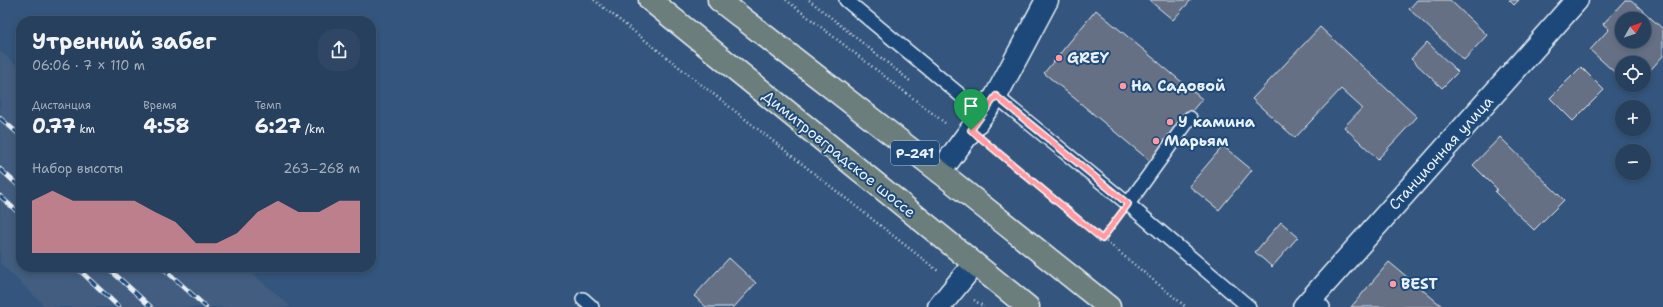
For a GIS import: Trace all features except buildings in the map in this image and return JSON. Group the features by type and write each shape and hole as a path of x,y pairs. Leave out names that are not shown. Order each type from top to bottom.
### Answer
{"highway":[{"name":"Димитровградское шоссе","path":"650,0 1028,307"},
{"name":"Р-241","path":"719,0 940,172 1109,307"}],"street":[{"path":"940,172 996,96 1047,0"},
{"name":"Станционная улица","path":"1313,304 1577,0"},
{"path":"939,307 974,264"}],"lane":[{"path":"846,0 973,127"},
{"path":"996,96 1128,204 1249,307"},
{"path":"1128,204 1190,118"}],"path":[{"path":"594,0 984,307"},
{"path":"786,0 973,127 1102,239 1186,307"},
{"path":"809,0 915,85"},
{"path":"1102,239 1128,204"}],"shaded area":[{"path":"0,51 16,65 16,272 251,272 291,307 46,307 0,263"}],"railway":[{"path":"0,118 16,132"},
{"path":"0,169 16,183"},
{"path":"0,196 16,210"},
{"path":"81,272 119,307"},
{"path":"112,272 151,307"},
{"path":"168,272 206,307"}],"place":[{"name":"GREY","path":"1059,58"},
{"name":"На Садовой","path":"1123,86"},
{"name":"У камина","path":"1170,122"},
{"name":"Марьям","path":"1156,141"},
{"name":"BEST","path":"1393,284"}],"route":[{"path":"996,96 1128,204 1102,239 971,130 996,96"}]}
